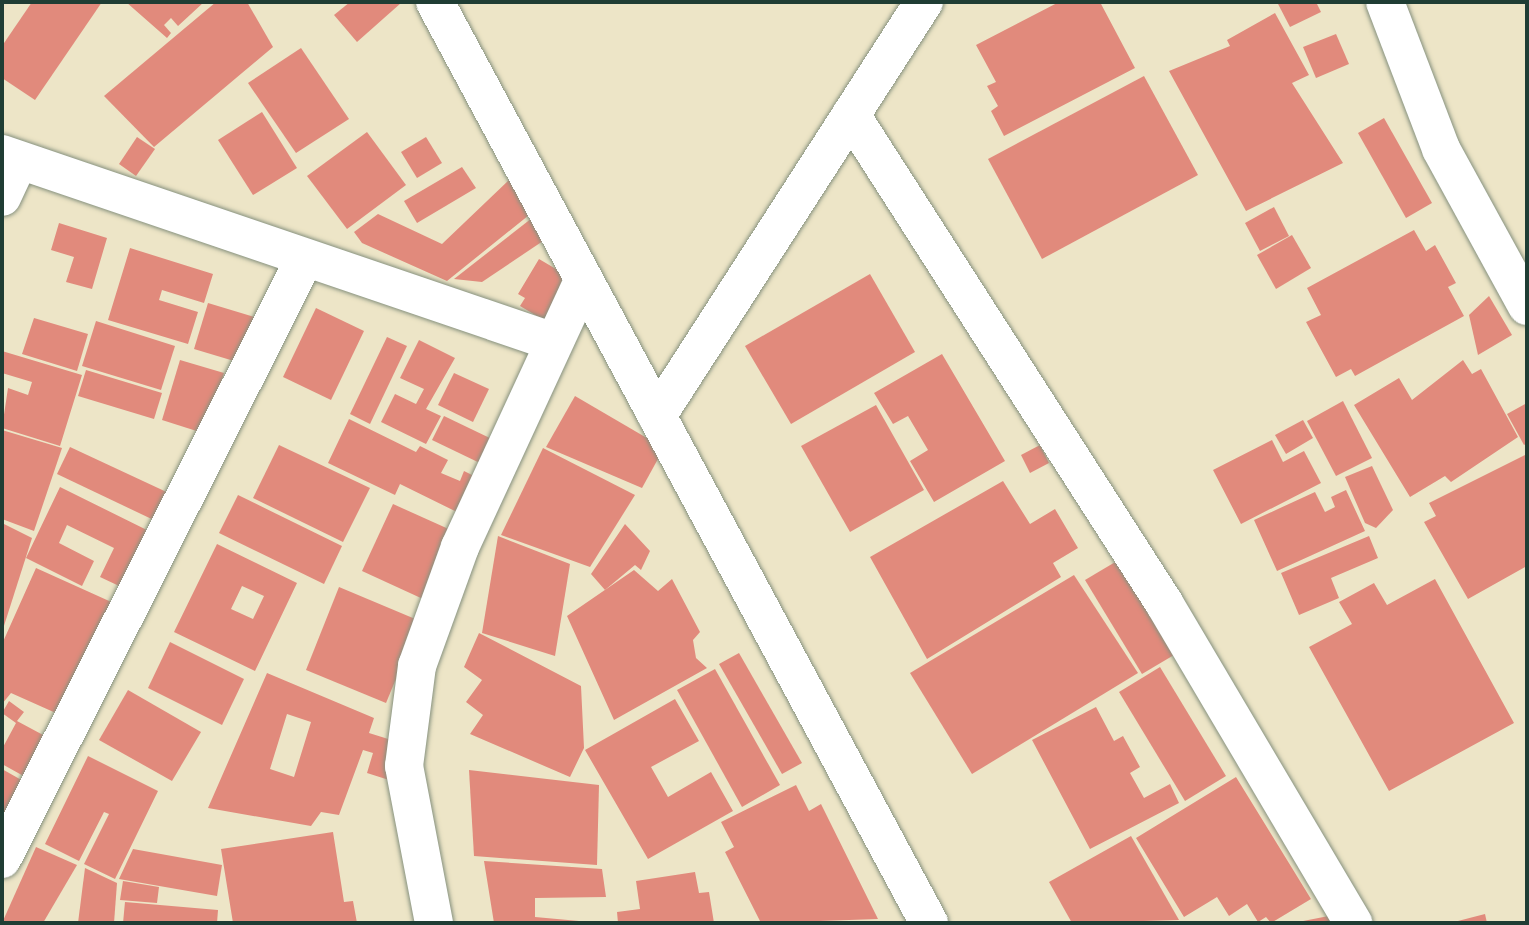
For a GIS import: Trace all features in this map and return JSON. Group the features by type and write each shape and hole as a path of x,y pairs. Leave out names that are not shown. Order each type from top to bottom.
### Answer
{"street":[{"path":"435,2 929,923"},
{"path":"657,416 924,2"},
{"path":"1385,2 1441,149 1527,306"},
{"path":"852,115 1164,603 1353,923"},
{"path":"2,197 10,158 554,342"},
{"path":"2,859 305,258"},
{"path":"434,923 404,766 418,666 460,547 583,281"}],"building":[{"path":"32,2 102,2 35,100 2,78 2,46"},
{"path":"126,2 204,2 178,26 171,18 164,25 171,33 167,38"},
{"path":"216,2 247,2 273,47 154,147 104,96"},
{"path":"350,2 401,3 357,42 334,15"},
{"path":"1059,2 1100,2 1135,68 1004,136 991,111 998,106 987,86 996,82 976,45"},
{"path":"1277,2 1316,2 1321,12 1290,27"},
{"path":"1275,13 1309,75 1292,83 1343,163 1246,211 1169,71 1230,46 1227,40"},
{"path":"1336,34 1349,64 1316,78 1303,47"},
{"path":"301,48 349,119 296,153 248,83"},
{"path":"1144,76 1198,175 1042,259 988,159"},
{"path":"262,112 297,168 253,195 218,140"},
{"path":"1384,118 1432,203 1406,218 1358,133"},
{"path":"367,132 406,185 347,229 307,176"},
{"path":"137,137 155,149 136,176 119,164"},
{"path":"426,137 442,163 417,178 401,152"},
{"path":"462,167 476,188 417,223 404,201"},
{"path":"509,180 534,211 447,281 362,243 354,232 378,214 442,244"},
{"path":"1274,207 1289,236 1260,251 1245,223"},
{"path":"532,218 543,241 482,282 454,279"},
{"path":"59,223 107,238 92,289 66,282 74,257 51,250"},
{"path":"1414,230 1426,251 1435,245 1456,283 1448,287 1464,316 1355,376 1351,369 1336,377 1306,322 1321,315 1307,288"},
{"path":"1292,235 1311,268 1276,289 1257,255"},
{"path":"130,248 213,274 204,303 162,290 159,300 198,312 188,344 108,320"},
{"path":"539,259 573,279 547,322 520,306 525,298 518,294"},
{"path":"870,274 915,352 791,424 745,346"},
{"path":"1489,296 1512,335 1478,355 1469,315"},
{"path":"208,303 258,318 244,364 194,349"},
{"path":"316,308 364,331 331,400 283,377"},
{"path":"34,318 88,334 77,371 22,354"},
{"path":"96,321 175,346 161,390 82,366"},
{"path":"387,337 407,346 370,424 350,414"},
{"path":"419,340 455,358 426,409 441,416 426,444 381,422 395,394 416,404 424,389 400,378"},
{"path":"2,351 82,375 60,446 2,428 8,388 28,395 32,382 2,373"},
{"path":"942,354 1005,461 934,502 910,461 928,450 908,416 893,424 874,393"},
{"path":"180,360 224,373 206,434 162,420"},
{"path":"1463,360 1472,374 1481,369 1518,437 1451,482 1445,476 1410,497 1354,405 1399,378 1412,400"},
{"path":"86,370 162,393 154,419 78,396"},
{"path":"454,373 489,389 473,422 438,405"},
{"path":"575,396 664,448 642,488 546,447"},
{"path":"1343,401 1372,458 1336,476 1307,421"},
{"path":"1527,403 1527,443 1524,445 1507,414"},
{"path":"876,405 924,490 850,532 801,446"},
{"path":"444,416 496,441 484,465 432,440"},
{"path":"349,419 416,452 420,446 448,460 441,473 460,481 464,471 480,479 463,515 400,484 395,495 328,463"},
{"path":"1303,420 1313,438 1286,454 1275,435"},
{"path":"2,430 62,448 34,531 2,519"},
{"path":"1272,440 1283,462 1304,451 1321,483 1241,524 1213,470"},
{"path":"279,445 370,488 343,542 253,498"},
{"path":"1040,445 1049,463 1030,473 1021,455"},
{"path":"70,447 173,495 160,523 57,474"},
{"path":"543,448 635,495 590,567 501,535"},
{"path":"1527,454 1527,566 1468,599 1424,522 1436,516 1429,503"},
{"path":"1372,466 1393,510 1376,528 1365,523 1345,477"},
{"path":"1003,481 1030,524 1055,509 1078,548 1053,563 1061,577 927,659 870,557"},
{"path":"60,487 161,537 134,593 100,577 114,548 67,525 59,543 94,561 82,586 26,558"},
{"path":"1346,490 1365,531 1277,571 1254,520 1315,492 1325,512 1335,507 1331,497"},
{"path":"238,495 342,546 324,584 219,533"},
{"path":"393,504 453,531 423,599 362,571"},
{"path":"4,524 32,538 2,632 2,529"},
{"path":"625,524 650,551 641,570 635,565 605,590 591,574"},
{"path":"498,536 570,564 555,656 482,633"},
{"path":"1369,536 1378,558 1331,578 1339,598 1299,615 1281,573"},
{"path":"217,544 297,583 255,671 174,632","holes":["242,586 264,596 253,619 231,609"]},
{"path":"1122,558 1179,652 1142,674 1085,580"},
{"path":"36,568 118,605 67,718 11,693 2,704 2,644"},
{"path":"634,570 658,591 672,579 700,632 693,640 696,658 707,668 614,720 567,616"},
{"path":"1074,575 1138,673 972,774 910,673"},
{"path":"1435,579 1514,723 1389,791 1309,647 1352,624 1339,602 1374,583 1387,605"},
{"path":"339,587 420,621 386,703 306,670"},
{"path":"479,633 581,686 584,748 570,777 470,734 483,715 466,702 482,680 464,667"},
{"path":"170,642 244,679 222,725 148,688"},
{"path":"739,653 802,763 782,774 719,664"},
{"path":"1160,667 1226,776 1185,801 1119,692"},
{"path":"715,669 780,785 742,807 677,690"},
{"path":"267,673 374,718 369,733 401,743 389,780 367,773 373,753 363,750 339,815 321,812 311,826 208,808","holes":["287,714 311,722 294,777 270,769"]},
{"path":"128,690 201,732 172,781 99,740"},
{"path":"675,699 699,741 651,767 668,797 711,772 733,811 648,859 585,750"},
{"path":"9,701 24,712 17,721 58,743 36,783 2,764 2,749 16,723 2,713"},
{"path":"1096,707 1114,741 1123,736 1140,767 1130,773 1144,798 1170,784 1179,803 1090,849 1032,740"},
{"path":"88,756 158,791 115,879 84,864 109,814 104,812 79,861 45,844"},
{"path":"2,769 32,786 2,822"},
{"path":"469,770 599,785 597,865 474,856"},
{"path":"1236,777 1311,899 1271,923 1266,917 1258,922 1247,904 1229,916 1217,897 1184,917 1136,838"},
{"path":"796,785 809,811 821,804 878,919 761,923 725,852 734,847 721,822"},
{"path":"333,832 344,902 353,901 357,923 233,923 221,849"},
{"path":"1131,836 1179,920 1072,923 1049,882"},
{"path":"36,847 77,865 43,923 2,923"},
{"path":"133,849 222,865 217,896 119,879"},
{"path":"484,861 602,869 606,897 535,898 535,917 601,923 494,923"},
{"path":"85,868 117,883 114,923 78,923"},
{"path":"695,872 699,893 709,892 714,923 618,923 617,912 640,909 636,881"},
{"path":"123,881 159,887 157,903 120,900"},
{"path":"125,902 218,910 217,923 123,923"},
{"path":"1339,914 1341,923 1298,923 1298,922"},
{"path":"1485,914 1487,923 1454,923 1454,922"}]}
